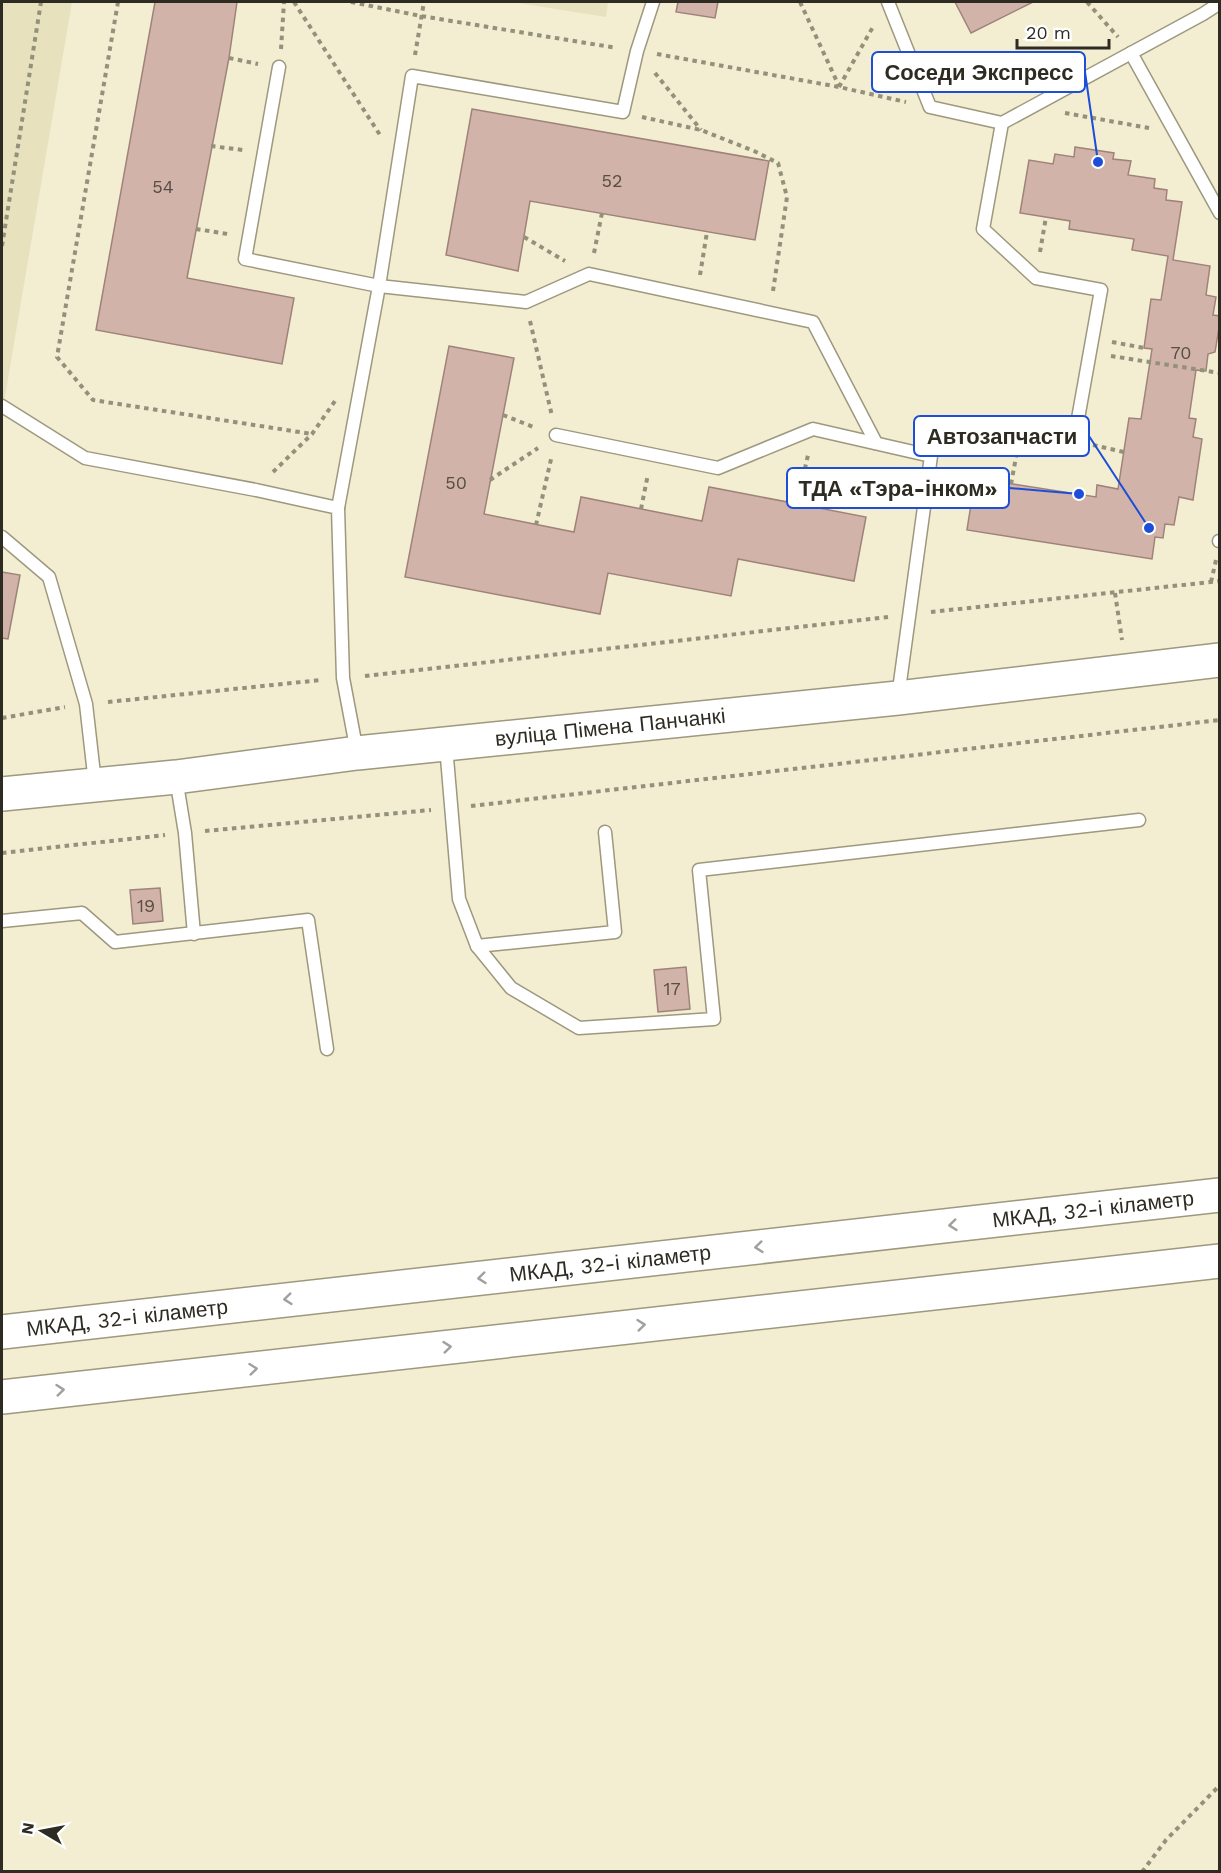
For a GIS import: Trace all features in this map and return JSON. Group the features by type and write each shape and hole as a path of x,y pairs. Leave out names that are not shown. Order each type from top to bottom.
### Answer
{"main road":[{"name":"вуліца Пімена Панчанкі","path":"2,794 176,777 357,753 898,698 1220,660"},
{"name":"МКАД, 32-і кіламетр","path":"2,1332 1220,1195"},
{"path":"2,1397 1220,1260"}],"lane":[{"path":"357,753 343,678 338,508 379,286 412,76 622,112 637,51 653,2"},
{"path":"888,2 930,107 1002,123 1220,3"},
{"path":"1131,53 1220,213"},
{"path":"279,67 245,259 379,286 526,302 589,274 813,322 876,443"},
{"path":"1002,123 983,229 1036,278 1101,290 1074,441 1020,431"},
{"path":"2,406 85,458 338,508"},
{"path":"556,435 718,468 813,429 931,456 898,698"},
{"path":"2,537 49,577 86,704 96,785"},
{"path":"446,744 459,899 477,946 512,988 579,1028 714,1019 699,870 1139,820"},
{"path":"176,777 185,833 194,934"},
{"path":"477,946 615,932 605,832"},
{"path":"2,921 82,913 115,942 308,920 327,1049"}],"path":[{"path":"2,246 41,2"},
{"path":"118,2 57,357 93,400 312,434"},
{"path":"229,58 279,67 285,2"},
{"path":"294,2 398,164"},
{"path":"412,76 424,2"},
{"path":"800,2 839,87 876,20"},
{"path":"1087,2 1131,53"},
{"path":"637,51 701,130"},
{"path":"1032,107 1176,132"},
{"path":"622,112 701,130 778,163 787,197 770,313"},
{"path":"211,146 264,153"},
{"path":"524,237 589,274 602,213"},
{"path":"1036,278 1046,217"},
{"path":"196,229 249,237"},
{"path":"696,297 707,232"},
{"path":"526,302 556,435 537,525"},
{"path":"1093,339 1144,348"},
{"path":"1090,353 1220,373"},
{"path":"256,490 312,434 366,358"},
{"path":"503,415 556,435"},
{"path":"797,504 813,429"},
{"path":"1011,484 1020,431"},
{"path":"490,480 556,435"},
{"path":"1074,441 1124,452"},
{"path":"641,509 652,455"},
{"path":"2,718 86,704 343,678 1220,581"},
{"path":"1115,593 1126,670"},
{"path":"2,853 450,808 1220,720"},
{"path":"1142,1872 1166,1840 1220,1785"}],"shaded area":[{"path":"2,2 72,2 2,414"},
{"path":"512,2 608,2 606,17"}],"building":[{"path":"155,2 237,2 229,58 187,278 294,298 282,364 96,330"},
{"path":"678,2 718,2 715,18 676,12"},
{"path":"955,2 1033,2 971,33"},
{"path":"472,109 769,161 755,240 530,201 518,271 446,255"},
{"path":"1075,147 1114,153 1113,159 1131,161 1128,175 1155,179 1154,188 1167,190 1166,200 1182,202 1173,260 1210,266 1206,295 1216,297 1213,315 1220,316 1215,352 1208,354 1206,371 1196,370 1189,418 1196,419 1193,437 1202,439 1193,500 1179,497 1174,525 1165,524 1163,538 1155,537 1152,559 967,530 974,485 986,487 987,480 1096,497 1097,485 1118,489 1129,418 1141,419 1152,349 1144,348 1151,299 1161,300 1168,256 1132,250 1134,239 1069,229 1070,221 1020,213 1029,160 1053,164 1055,154 1074,157"},
{"path":"449,346 514,358 484,514 574,532 581,497 702,521 709,487 866,517 854,581 738,559 731,596 608,573 600,614 405,577"},
{"path":"2,572 20,575 8,639 2,638"},
{"path":"160,888 163,921 133,924 130,890"},
{"path":"686,967 690,1009 658,1012 654,970"}],"place":[{"name":"Соседи Экспресс","path":"1098,162"},
{"name":"ТДА «Тэра-інком»","path":"1079,494"},
{"name":"Автозапчасти","path":"1149,528"}]}
